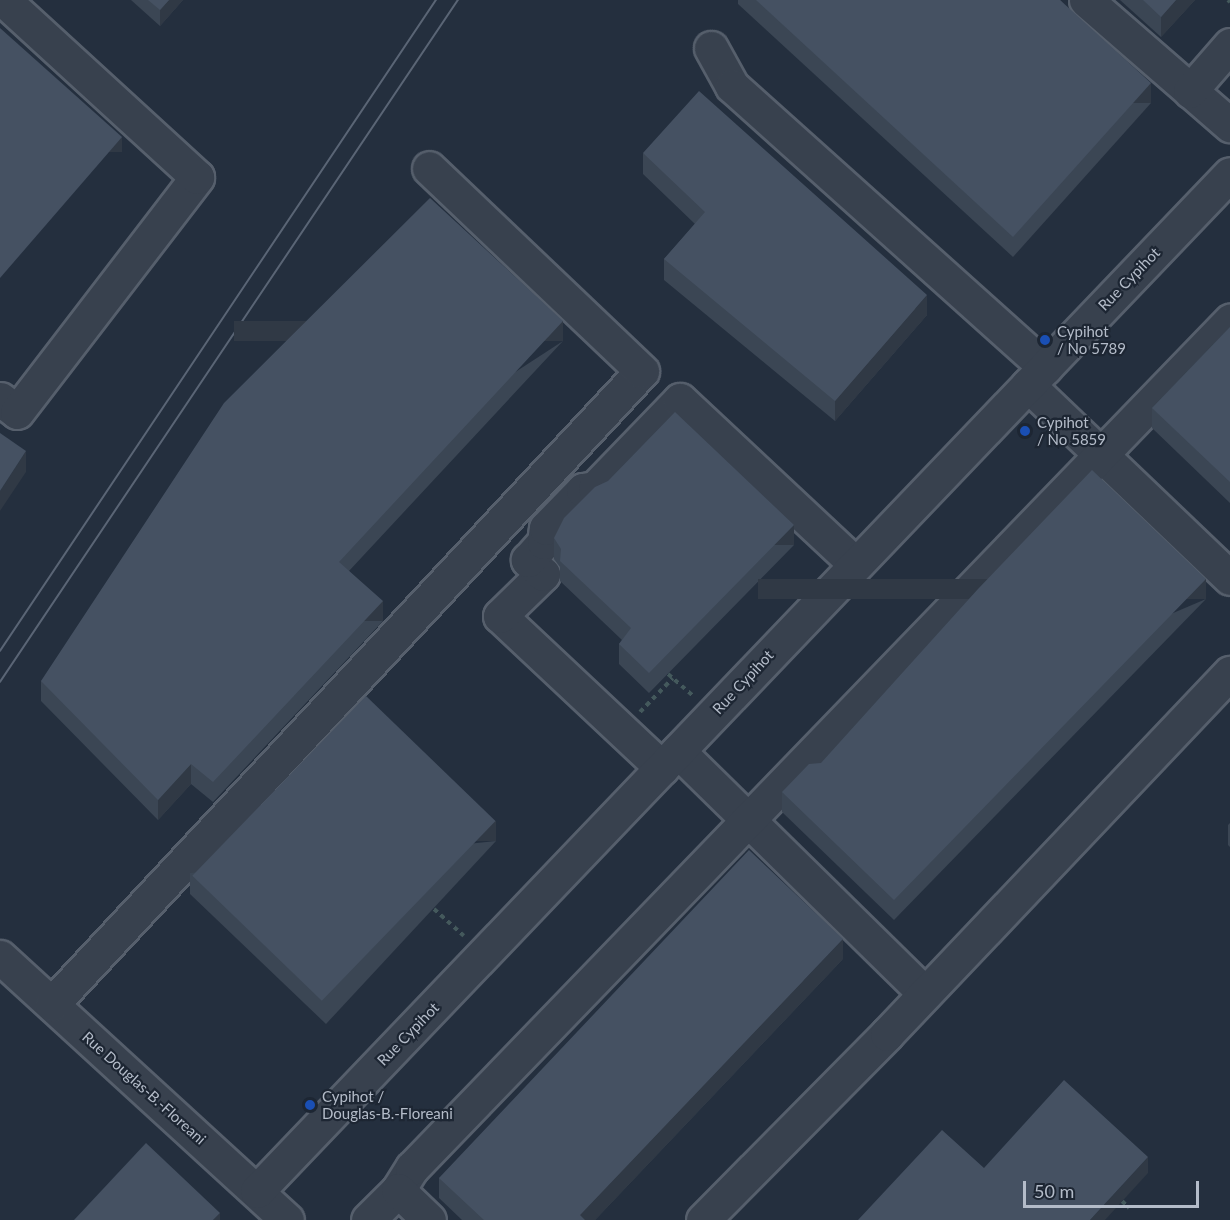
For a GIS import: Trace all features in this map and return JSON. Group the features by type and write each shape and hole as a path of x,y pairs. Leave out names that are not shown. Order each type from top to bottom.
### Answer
{"street":[{"path":"0,399 17,412 197,177 4,0"},
{"path":"1086,0 1230,125"},
{"path":"1190,91 1230,45"},
{"path":"711,48 732,86 1036,376 1103,455 1230,578"},
{"path":"52,1004 642,371 429,168"},
{"name":"Rue Cypihot","path":"257,1191 1230,174"},
{"path":"368,1220 398,1190 412,1168 1230,321"},
{"path":"855,564 680,400 595,488 583,490 546,528 544,543 528,560 543,574 500,616 670,760 749,821 926,994"},
{"path":"703,1220 926,994 1230,673"},
{"name":"Rue Douglas-B.-Floreani","path":"0,957 287,1220"},
{"path":"398,1190 429,1220"}],"path":[{"path":"668,674 698,701"},
{"path":"632,719 673,678"},
{"path":"434,909 469,940"},
{"path":"1122,1202 1129,1208"}],"building":[{"path":"148,0 169,0 160,10"},
{"path":"756,0 1060,0 1151,83 1013,237"},
{"path":"1143,0 1176,0 1161,17"},
{"path":"0,28 122,137 0,278"},
{"path":"699,91 927,295 835,401 664,259 705,212 643,153"},
{"path":"430,198 563,321 339,562 383,601 213,782 191,764 158,800 41,681 224,403"},
{"path":"1230,327 1230,482 1152,408"},
{"path":"675,412 794,525 649,673 619,644 631,628 560,561 561,549 554,538 564,518 595,487 608,481"},
{"path":"0,433 26,451 0,491"},
{"path":"1092,470 1206,579 894,900 782,792 809,764 821,763 978,589"},
{"path":"366,696 495,821 322,1001 192,876"},
{"path":"749,850 843,939 580,1215 585,1220 484,1220 439,1178"},
{"path":"1064,1080 1148,1157 1090,1220 858,1220 942,1130 984,1168"},
{"path":"146,1143 220,1213 213,1220 74,1220"}],"tram line":[{"path":"0,651 436,0"},
{"path":"0,682 458,0"}],"place":[{"name":"Cypihot / No 5789","path":"1045,340"},
{"name":"Cypihot / No 5859","path":"1025,431"},
{"name":"Cypihot / Douglas-B.-Floreani","path":"310,1105"}]}
